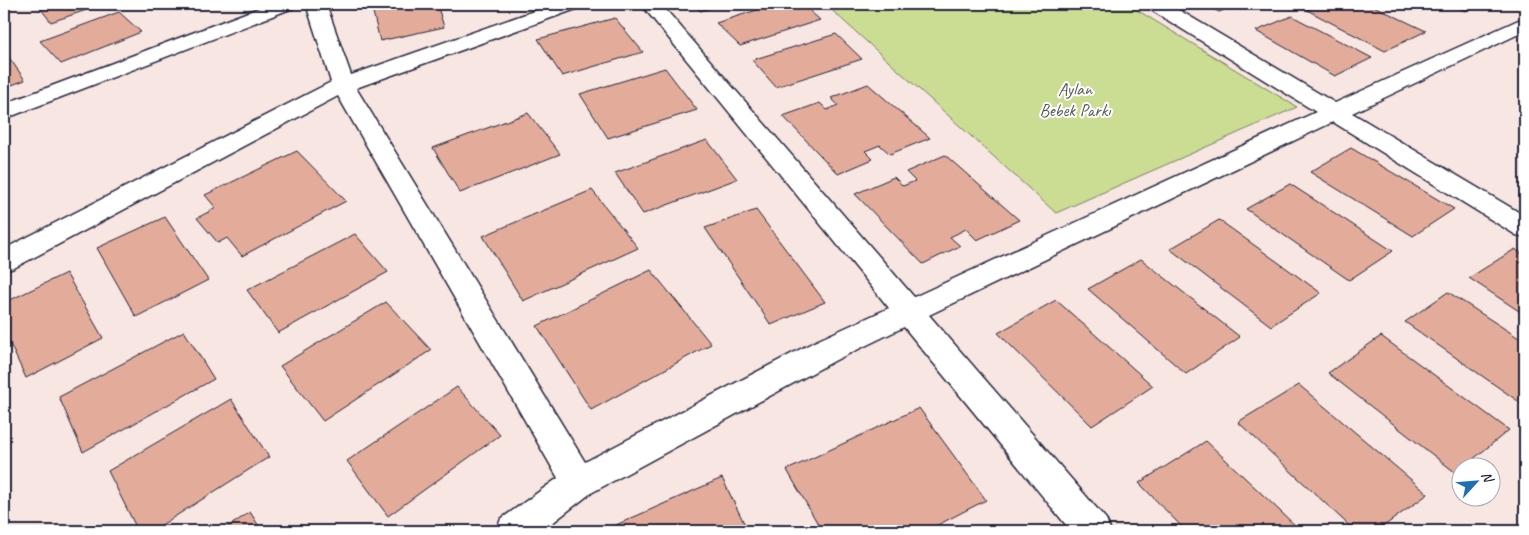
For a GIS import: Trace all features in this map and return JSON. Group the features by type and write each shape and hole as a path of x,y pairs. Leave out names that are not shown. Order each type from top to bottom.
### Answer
{"street":[{"path":"4,112 286,4"},
{"path":"316,4 343,85 579,482"},
{"path":"4,261 343,85 572,4"},
{"path":"651,4 1093,531"},
{"path":"1155,4 1525,228"},
{"path":"514,531 579,482 825,351 1525,23"}],"green space":[{"name":"Aylan Bebek Parkı","path":"825,4 1127,4 1297,107 1056,213"}],"building":[{"path":"37,4 104,4 51,22"},
{"path":"371,4 437,4 444,27 380,41"},
{"path":"694,4 726,4 700,11"},
{"path":"776,4 802,4 820,20 740,46 716,23"},
{"path":"1204,4 1240,4 1219,12"},
{"path":"1322,4 1369,4 1426,31 1385,51 1307,10"},
{"path":"1450,4 1479,4 1465,11"},
{"path":"119,12 141,32 61,64 40,41"},
{"path":"1292,16 1372,58 1335,76 1256,31"},
{"path":"615,18 643,52 562,76 538,39"},
{"path":"836,34 862,59 776,87 752,60"},
{"path":"8,56 25,80 4,88 4,57"},
{"path":"665,68 697,110 608,138 580,94"},
{"path":"868,84 930,138 890,154 880,145 865,151 873,159 838,174 783,116 820,103 827,110 838,105 831,98"},
{"path":"528,113 560,154 460,193 433,148"},
{"path":"707,140 737,179 643,214 615,173"},
{"path":"1351,148 1454,209 1413,236 1310,172"},
{"path":"297,151 346,201 242,256 227,238 218,243 197,218 216,208 205,195"},
{"path":"945,155 1019,220 977,240 966,229 950,237 960,246 923,264 855,194 894,177 903,186 915,181 906,172"},
{"path":"1290,184 1393,251 1349,280 1246,209"},
{"path":"592,190 638,248 523,301 483,236"},
{"path":"756,210 825,302 771,325 705,228"},
{"path":"165,217 208,280 136,317 97,248"},
{"path":"1219,220 1321,293 1271,326 1170,249"},
{"path":"355,234 388,272 278,333 247,290"},
{"path":"1515,249 1525,256 1525,315 1469,278"},
{"path":"1141,259 1240,337 1186,374 1088,289"},
{"path":"651,270 711,344 591,410 537,326"},
{"path":"66,273 103,338 26,378 4,331 4,303"},
{"path":"1448,292 1525,342 1525,406 1405,322"},
{"path":"1056,300 1153,386 1092,426 998,333"},
{"path":"386,302 431,350 323,421 280,366"},
{"path":"184,331 214,379 83,452 59,397"},
{"path":"1381,336 1509,430 1474,458 1452,458 1452,470 1328,373"},
{"path":"1299,385 1428,494 1377,531 1355,531 1238,422"},
{"path":"457,387 500,435 388,516 347,461"},
{"path":"231,399 269,457 152,531 138,531 108,471"},
{"path":"919,408 986,500 926,531 822,531 787,470"},
{"path":"1206,441 1301,531 1186,531 1139,483"},
{"path":"722,478 748,531 608,531 607,529"},
{"path":"250,512 262,531 222,531"}]}
